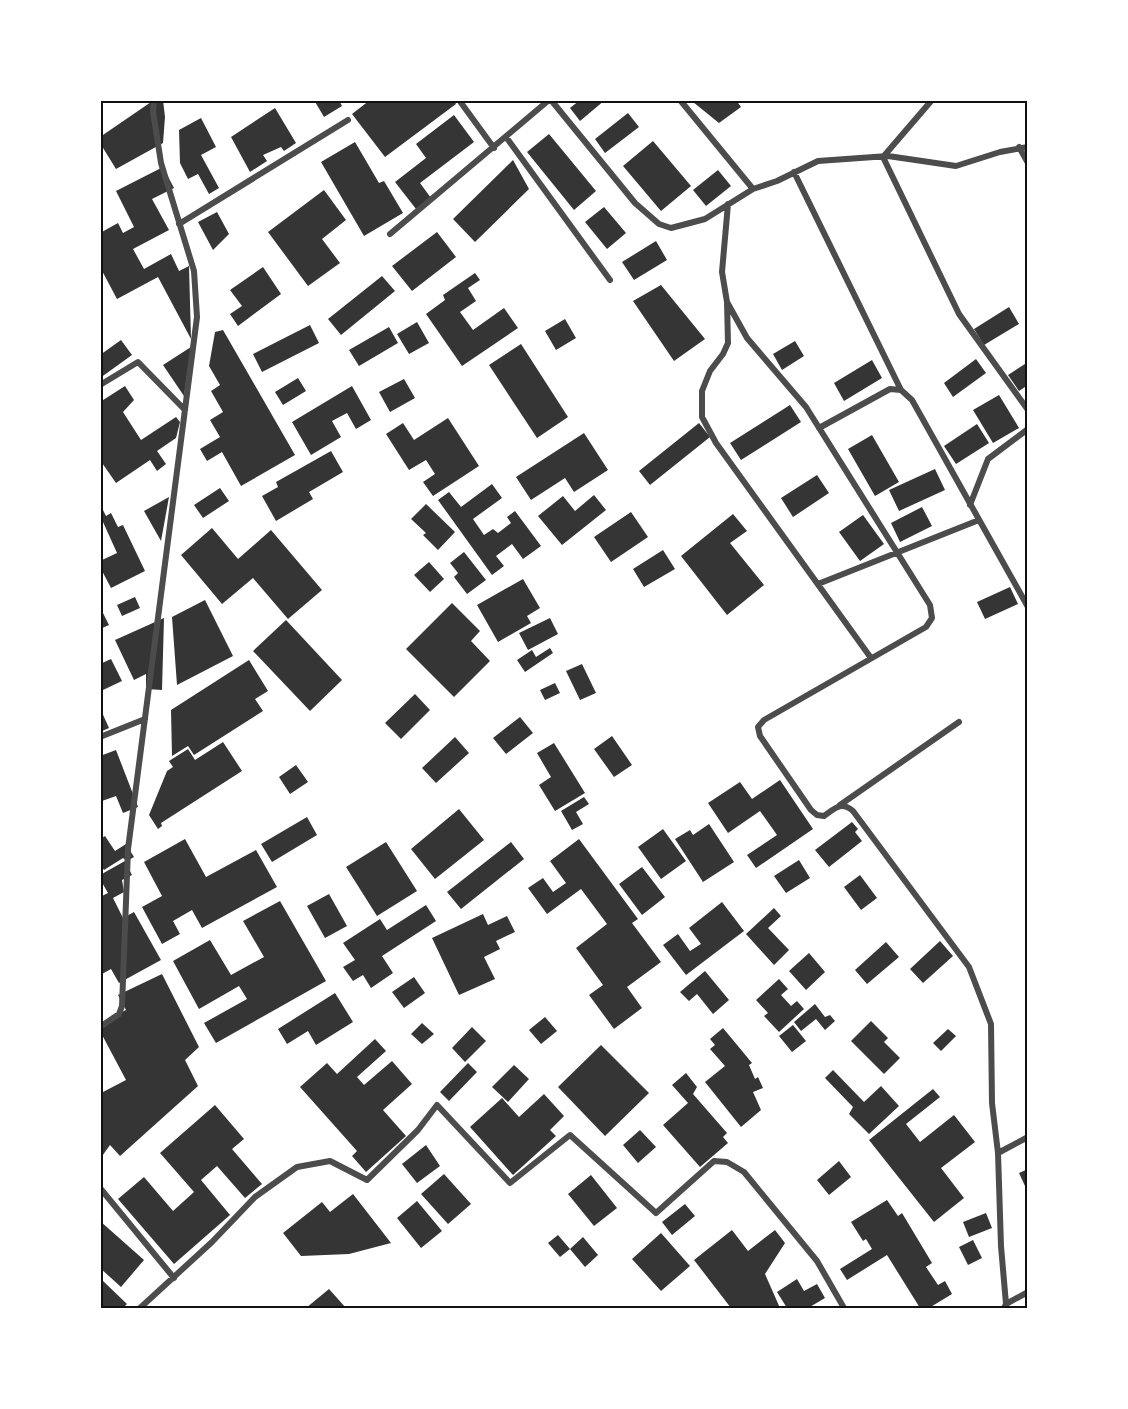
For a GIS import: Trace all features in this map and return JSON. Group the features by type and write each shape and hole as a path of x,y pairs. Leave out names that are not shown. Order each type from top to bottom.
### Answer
{"street":[{"path":"100,1027 118,1014 122,1006 128,849 197,317 194,271 161,163 153,111 154,100"},
{"path":"459,100 494,148"},
{"path":"390,234 550,100 635,203 659,224 671,228 705,219 753,189 777,181 818,161 883,157 956,166 1019,147 1028,147"},
{"path":"680,100 753,189"},
{"path":"883,157 932,100"},
{"path":"179,224 348,120"},
{"path":"506,137 610,280"},
{"path":"1019,147 1028,164"},
{"path":"883,157 959,314 1028,410"},
{"path":"794,172 901,390 912,400 1028,607"},
{"path":"728,204 722,272 727,302 728,343 710,371 702,391 702,417 716,443 871,658"},
{"path":"727,302 747,338 806,407 930,605 932,618 926,627 764,720 758,727 760,736 811,810 817,815 824,816 959,722"},
{"path":"100,385 138,362 185,410"},
{"path":"819,428 890,389 901,390"},
{"path":"970,505 988,459 1028,429"},
{"path":"818,584 979,520"},
{"path":"100,737 145,719"},
{"path":"839,805 847,805 853,811 969,967 991,1024 992,1103 998,1153 1005,1306 1028,1292"},
{"path":"140,1308 174,1278 255,1197 297,1167 330,1161 367,1180 418,1130 437,1105 510,1183 570,1135 656,1213 714,1161 727,1162 744,1172 817,1261 844,1308"},
{"path":"998,1153 1028,1137"},
{"path":"101,1189 174,1278"}],"building":[{"path":"154,100 163,100 165,117 163,143 116,169 100,143 100,137"},
{"path":"314,100 339,100 342,106 324,117"},
{"path":"370,100 454,100 456,104 385,157 352,114"},
{"path":"580,100 605,100 580,121 570,108"},
{"path":"695,100 736,100 741,107 719,123 693,102"},
{"path":"275,108 296,143 284,151 281,147 263,155 267,161 250,172 231,137"},
{"path":"628,113 639,127 605,153 595,139"},
{"path":"454,115 474,142 420,183 431,198 416,209 395,182 426,158 416,144"},
{"path":"201,118 216,147 201,155 219,188 209,194 198,174 188,179 180,163 179,130"},
{"path":"549,134 596,191 574,210 527,152"},
{"path":"653,141 691,186 661,211 623,166"},
{"path":"355,142 379,183 384,181 403,213 364,236 321,162"},
{"path":"513,160 529,189 475,242 453,219"},
{"path":"163,167 174,188 152,199 169,230 133,249 144,269 171,254 179,271 189,266 191,339 158,277 117,299 100,267 100,233 118,223 123,233 134,227 116,191"},
{"path":"718,170 731,186 706,206 693,190"},
{"path":"324,190 346,220 322,239 340,263 308,286 268,232"},
{"path":"604,207 626,233 607,249 585,222"},
{"path":"217,212 229,234 213,250 198,222"},
{"path":"437,232 456,257 412,291 392,266"},
{"path":"656,241 667,260 634,280 622,262"},
{"path":"263,267 281,294 238,326 230,314 242,306 230,290"},
{"path":"475,273 480,280 468,288 476,301 460,312 473,330 504,308 518,328 462,366 426,314 445,300 443,295"},
{"path":"382,276 395,291 341,335 328,319"},
{"path":"661,285 705,339 674,361 633,301"},
{"path":"1009,307 1019,324 984,345 974,329"},
{"path":"565,319 576,338 556,350 545,331"},
{"path":"417,322 429,343 409,354 397,334"},
{"path":"310,325 319,343 262,372 253,354"},
{"path":"389,327 398,343 359,366 349,350"},
{"path":"223,330 295,455 241,486 222,452 207,461 200,449 220,437 210,420 223,412 211,391 220,385 209,366 215,332"},
{"path":"121,340 132,355 100,378 100,355"},
{"path":"795,341 804,356 782,370 773,354"},
{"path":"521,344 568,417 537,438 489,365"},
{"path":"191,347 184,396 163,365"},
{"path":"976,359 986,373 953,397 944,383"},
{"path":"872,360 882,378 844,401 834,383"},
{"path":"1028,362 1028,385 1019,391 1008,375"},
{"path":"298,378 306,391 283,405 275,392"},
{"path":"404,379 415,398 390,412 379,392"},
{"path":"125,386 134,400 123,412 141,440 176,417 180,422 176,438 157,451 166,464 157,471 150,460 116,483 100,460 100,402"},
{"path":"352,386 371,420 356,429 347,413 332,421 341,437 311,455 292,422"},
{"path":"999,395 1019,428 993,443 973,410"},
{"path":"790,405 801,422 741,460 730,443"},
{"path":"448,418 479,466 433,496 423,482 435,474 426,460 409,470 386,434 403,423 414,440"},
{"path":"699,423 710,437 650,485 639,471"},
{"path":"977,424 989,443 956,464 944,446"},
{"path":"584,433 608,470 574,492 565,478 531,500 516,477"},
{"path":"872,435 899,482 875,496 848,449"},
{"path":"331,451 343,472 309,492 313,499 276,521 262,496 278,487 276,482"},
{"path":"935,469 945,490 899,511 889,490"},
{"path":"817,475 829,493 793,517 781,498"},
{"path":"492,484 502,498 473,519 484,535 493,529 498,533 511,523 507,517 515,511 541,546 523,559 512,544 496,556 504,566 492,575 438,500 449,492 461,507"},
{"path":"220,488 229,501 203,518 194,505"},
{"path":"594,495 606,510 562,545 538,516 563,496 575,511"},
{"path":"169,497 161,541 144,511"},
{"path":"100,504 106,516 111,513 118,527 123,525 145,571 111,588 100,567 100,561 117,553 103,522 100,523"},
{"path":"426,504 455,532 438,550 423,535 426,533 411,519"},
{"path":"922,507 932,526 900,542 891,523"},
{"path":"631,512 648,537 611,562 594,537"},
{"path":"733,514 747,531 730,543 764,585 727,615 681,556"},
{"path":"863,515 884,544 860,561 839,532"},
{"path":"212,528 238,559 271,530 322,590 288,619 253,578 222,604 181,555"},
{"path":"663,550 675,569 644,587 633,569"},
{"path":"464,552 486,580 467,594 454,577 458,573 450,563"},
{"path":"429,562 444,579 430,592 414,575"},
{"path":"523,579 540,608 527,616 531,623 498,642 477,605"},
{"path":"1010,587 1018,604 985,619 977,602"},
{"path":"135,597 140,608 122,616 117,605"},
{"path":"205,600 233,656 177,685 172,617"},
{"path":"452,603 480,631 471,641 490,661 454,697 406,649"},
{"path":"100,611 109,625 100,629"},
{"path":"164,618 162,690 146,689 146,674 134,680 115,640"},
{"path":"550,618 558,634 528,650 519,633"},
{"path":"286,620 342,680 310,711 253,651"},
{"path":"550,648 553,653 525,672 517,660 532,650 536,657"},
{"path":"111,659 122,681 103,690 100,685 100,664"},
{"path":"249,660 268,691 255,699 263,711 194,755 188,746 172,756 171,710"},
{"path":"582,664 596,693 580,700 566,671"},
{"path":"555,683 560,693 545,700 540,690"},
{"path":"415,694 430,710 401,739 385,723"},
{"path":"100,708 109,728 100,732"},
{"path":"520,717 533,733 506,754 493,738"},
{"path":"612,736 632,765 614,777 594,749"},
{"path":"455,737 469,753 436,783 422,768"},
{"path":"223,742 242,771 161,823 162,826 158,829 149,815 167,771 173,767 169,761 188,749 195,760"},
{"path":"554,743 585,793 555,811 539,785 551,777 537,753"},
{"path":"116,750 138,807 123,813 116,796 102,801 100,797 100,756"},
{"path":"296,765 308,782 290,794 279,777"},
{"path":"780,780 813,829 756,868 747,855 777,835 760,811 728,833 708,803 740,782 752,799"},
{"path":"584,797 589,804 576,812 583,824 572,830 561,811"},
{"path":"459,809 484,840 435,879 411,849"},
{"path":"307,817 317,835 272,862 261,844"},
{"path":"852,822 858,829 855,832 862,841 829,867 815,850"},
{"path":"709,824 734,862 703,882 675,839 690,830 693,835"},
{"path":"663,829 686,861 661,879 638,847"},
{"path":"105,836 115,851 126,844 134,857 127,861 123,858 104,870 100,864 100,839"},
{"path":"185,839 206,877 256,850 277,887 202,928 192,910 173,921 180,934 162,944 142,907 162,896 144,862"},
{"path":"579,839 638,919 632,923 661,962 627,987 642,1008 614,1029 589,995 603,985 576,948 607,924 581,889 547,914 528,888 543,878 553,892 566,883 550,861"},
{"path":"386,842 417,891 377,916 346,867"},
{"path":"511,842 524,859 461,909 447,892"},
{"path":"799,860 810,878 786,893 774,876"},
{"path":"125,861 132,875 122,880 124,892 113,898 123,918 134,912 161,960 119,983 111,969 102,974 100,972 100,897 108,893 100,875"},
{"path":"642,867 665,897 642,915 619,884"},
{"path":"860,875 877,898 861,910 844,887"},
{"path":"329,894 347,926 325,938 307,906"},
{"path":"280,901 326,981 216,1043 204,1023 247,999 239,986 199,1009 173,961 210,940 231,975 264,957 243,921"},
{"path":"722,902 744,931 686,975 663,945 678,934 690,951 701,944 689,928"},
{"path":"426,905 436,921 382,956 393,973 371,988 363,975 353,981 343,967 355,960 343,943 380,919 387,930"},
{"path":"774,908 781,916 768,928 789,950 774,965 746,934"},
{"path":"483,914 488,925 507,916 515,932 496,941 500,949 484,957 495,979 459,995 432,938"},
{"path":"940,941 953,956 923,983 910,969"},
{"path":"886,942 899,957 867,984 855,970"},
{"path":"809,953 825,972 806,990 789,971"},
{"path":"705,971 729,1000 713,1014 697,994 689,1001 680,992"},
{"path":"162,974 199,1047 185,1060 198,1086 120,1156 110,1145 100,1159 100,1086 103,1092 126,1080 100,1031 100,1023 126,1010 118,995"},
{"path":"414,977 425,993 404,1008 392,992"},
{"path":"779,979 788,989 781,995 791,1006 797,1001 804,1009 779,1032 764,1016 768,1013 756,1000"},
{"path":"335,993 353,1022 316,1045 308,1031 287,1044 278,1029"},
{"path":"815,1004 825,1017 830,1015 835,1021 825,1030 816,1019 801,1031 794,1022"},
{"path":"545,1017 557,1031 541,1044 529,1030"},
{"path":"871,1021 888,1038 884,1042 900,1058 884,1074 851,1041"},
{"path":"422,1023 434,1034 422,1044 411,1034"},
{"path":"793,1025 806,1041 792,1052 779,1036"},
{"path":"472,1027 486,1041 465,1062 452,1048"},
{"path":"723,1028 752,1063 749,1065 755,1079 758,1077 763,1088 753,1092 761,1110 741,1127 705,1082 725,1066 710,1049 715,1045 710,1039"},
{"path":"948,1029 956,1036 941,1051 933,1043"},
{"path":"375,1039 386,1051 357,1077 364,1085 392,1061 412,1084 383,1110 406,1136 366,1172 352,1156 357,1151 300,1087 327,1063 337,1074"},
{"path":"601,1045 649,1093 605,1136 558,1087"},
{"path":"468,1063 477,1072 449,1101 440,1092"},
{"path":"514,1065 529,1079 508,1102 492,1087"},
{"path":"833,1070 864,1102 881,1086 899,1106 869,1134 849,1114 853,1107 825,1078"},
{"path":"686,1073 697,1087 693,1094 727,1133 723,1137 728,1143 700,1167 663,1125 688,1103 672,1085"},
{"path":"933,1089 940,1097 906,1124 920,1142 954,1115 975,1142 941,1168 964,1198 934,1222 869,1140"},
{"path":"544,1094 564,1116 550,1130 556,1136 513,1175 470,1127 502,1098 519,1117"},
{"path":"215,1105 244,1139 232,1149 262,1184 245,1198 217,1166 201,1180 230,1215 174,1264 118,1199 144,1177 173,1211 194,1192 160,1153"},
{"path":"640,1130 656,1147 638,1163 623,1145"},
{"path":"426,1145 440,1166 417,1183 402,1164"},
{"path":"839,1161 851,1177 829,1195 817,1180"},
{"path":"1028,1169 1028,1185 1025,1186 1019,1173"},
{"path":"444,1174 471,1204 448,1224 421,1194"},
{"path":"591,1175 617,1208 594,1226 568,1194"},
{"path":"353,1194 391,1243 349,1254 301,1256 283,1233 322,1202 330,1212"},
{"path":"887,1200 898,1216 902,1213 932,1263 926,1267 938,1285 945,1281 952,1294 929,1308 920,1308 887,1255 847,1280 840,1269 872,1249 866,1239 863,1241 851,1222"},
{"path":"417,1201 442,1231 421,1248 397,1218"},
{"path":"685,1204 695,1216 672,1235 662,1222"},
{"path":"986,1213 992,1228 969,1237 963,1222"},
{"path":"100,1221 144,1260 121,1287 100,1268"},
{"path":"732,1230 748,1251 775,1230 785,1243 765,1274 780,1308 731,1308 694,1260"},
{"path":"661,1233 690,1266 661,1291 632,1259"},
{"path":"558,1235 570,1249 560,1257 548,1243"},
{"path":"583,1237 598,1255 585,1267 570,1249"},
{"path":"973,1240 982,1258 968,1265 959,1247"},
{"path":"797,1279 804,1291 817,1284 825,1298 808,1308 787,1308 777,1292"},
{"path":"102,1280 127,1304 123,1308 100,1308"},
{"path":"329,1289 346,1308 306,1308"}]}
